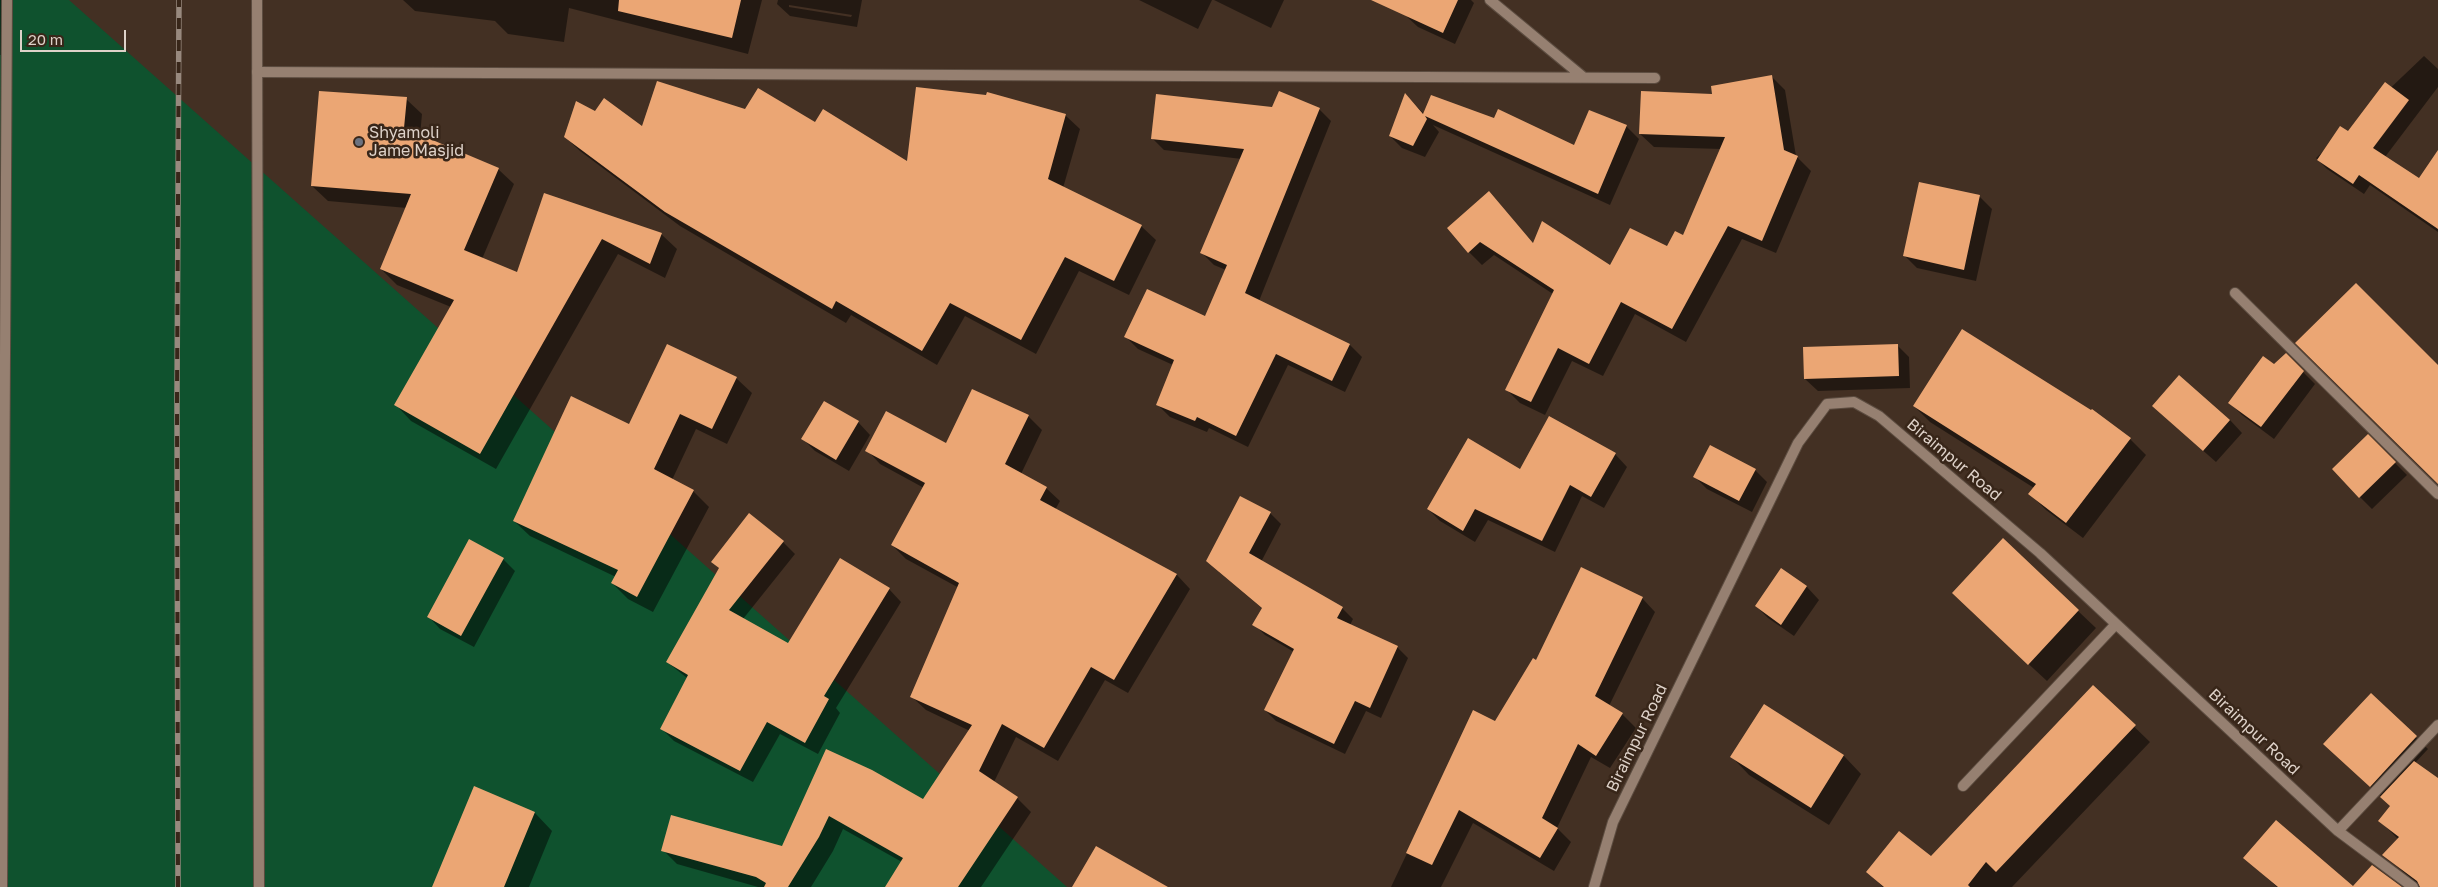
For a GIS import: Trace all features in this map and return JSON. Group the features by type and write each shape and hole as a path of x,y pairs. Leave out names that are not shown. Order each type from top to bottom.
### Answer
{"street":[{"path":"2,887 3,88 7,0"},
{"path":"256,0 259,887"},
{"path":"1490,0 1582,76"},
{"path":"257,72 1582,76 1655,78"},
{"path":"2236,294 2438,494"},
{"name":"Biraimpur Road","path":"1594,887 1613,822 1798,442 1827,404 1854,402 1879,416 2040,554 2338,831 2413,887"},
{"path":"1963,786 2116,624"},
{"path":"2338,831 2438,725"}],"green space":[{"path":"0,0 69,0 1067,887 0,887"}],"building":[{"path":"619,0 741,0 732,38 618,11"},
{"path":"1371,0 1458,0 1443,33"},
{"path":"1772,75 1784,150 1798,156 1762,241 1728,226 1672,329 1621,302 1589,364 1558,348 1531,402 1505,390 1554,290 1480,242 1468,253 1447,228 1489,191 1533,243 1542,221 1610,265 1630,228 1667,246 1675,231 1683,235 1725,137 1639,134 1641,91 1712,94 1711,86"},
{"path":"657,81 745,109 758,88 815,122 823,109 907,161 916,87 986,95 987,92 1066,114 1048,179 1142,225 1114,281 1065,257 1021,340 950,303 922,351 836,301 832,309 665,212 564,137 576,101 595,111 604,98 642,126"},
{"path":"2385,82 2409,100 2373,148 2419,178 2438,150 2438,229 2359,175 2353,184 2317,160 2340,126 2348,131"},
{"path":"319,91 407,97 404,128 499,168 464,250 517,272 544,193 662,233 650,264 602,239 480,454 394,405 454,300 380,269 411,194 311,186"},
{"path":"1279,91 1320,108 1245,293 1350,344 1332,381 1276,354 1236,436 1197,417 1195,421 1156,405 1174,360 1124,337 1147,289 1205,316 1227,265 1200,253 1244,149 1151,139 1156,94 1272,107"},
{"path":"1405,93 1423,114 1431,95 1494,118 1498,109 1574,145 1589,110 1627,125 1598,194 1425,116 1427,119 1413,146 1389,136"},
{"path":"1919,182 1980,195 1964,270 1903,256"},
{"path":"2356,283 2438,365 2438,484 2295,343"},
{"path":"1962,329 2092,409 2131,438 2066,523 2028,494 2036,484 1913,406"},
{"path":"667,344 737,377 712,429 680,414 654,469 694,490 637,597 611,583 618,570 513,521 571,396 629,424"},
{"path":"1898,344 1899,376 1804,379 1803,347"},
{"path":"2286,353 2304,371 2261,427 2228,403 2263,356 2274,364"},
{"path":"2179,375 2230,420 2203,451 2152,406"},
{"path":"972,389 1029,415 1005,464 1047,487 1040,500 1177,574 1114,680 1091,667 1044,748 1002,724 979,771 1018,797 958,887 885,887 903,858 829,816 819,837 788,887 764,887 766,883 756,877 661,851 671,815 782,846 826,749 872,770 923,799 972,725 910,697 959,583 891,545 925,483 865,451 886,411 946,443"},
{"path":"824,401 859,421 836,460 801,439"},
{"path":"1549,416 1616,453 1591,497 1570,485 1542,541 1475,509 1463,531 1427,509 1468,438 1520,469"},
{"path":"2368,434 2396,462 2359,498 2332,469"},
{"path":"1710,445 1756,469 1739,501 1693,477"},
{"path":"1240,496 1271,512 1249,553 1343,607 1337,618 1398,646 1370,708 1355,701 1334,744 1264,710 1294,649 1252,625 1262,608 1206,561"},
{"path":"749,513 784,541 729,610 788,643 840,558 890,588 824,696 829,699 805,743 767,722 740,771 660,729 688,675 666,662 719,568 711,562"},
{"path":"2003,538 2079,610 2028,665 1952,593"},
{"path":"469,539 504,558 461,636 427,617"},
{"path":"1581,567 1643,597 1595,696 1623,713 1596,756 1578,744 1542,818 1558,828 1540,858 1459,810 1432,865 1406,853 1473,710 1495,721 1533,658 1536,660"},
{"path":"1781,568 1807,586 1781,625 1755,606"},
{"path":"2093,685 2136,725 1996,872 1986,862 1968,885 1970,887 1884,887 1866,872 1899,831 1931,856"},
{"path":"2371,693 2417,736 2370,787 2323,744"},
{"path":"1764,704 1844,755 1811,808 1730,757"},
{"path":"2414,761 2438,778 2438,887 2420,887 2417,881 2382,855 2399,837 2378,821 2390,806 2380,797"},
{"path":"474,786 535,812 504,887 432,887"},
{"path":"2276,820 2353,886 2372,865 2402,887 2278,887 2243,858"},
{"path":"1096,846 1168,887 1072,887"}],"railway":[{"path":"178,887 177,399 179,0"}],"place":[{"name":"Shyamoli Jame Masjid","path":"359,142"}]}
